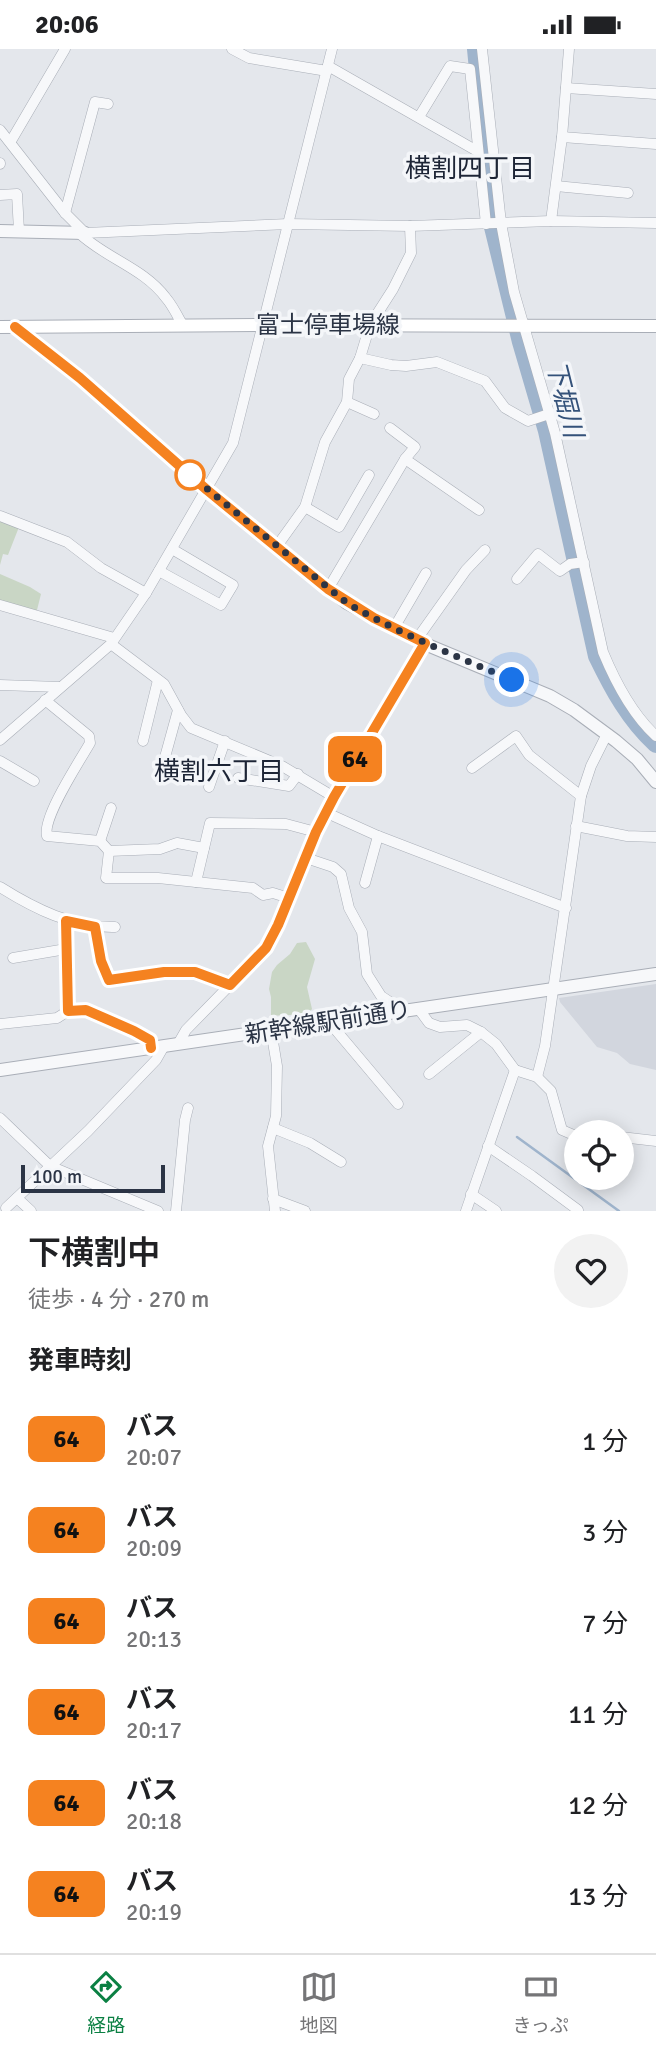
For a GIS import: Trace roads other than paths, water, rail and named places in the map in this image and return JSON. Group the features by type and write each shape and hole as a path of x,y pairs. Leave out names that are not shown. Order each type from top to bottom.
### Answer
{"main road":[{"name":"富士停車場線","path":"0,327 656,326"}],"street":[{"path":"11,141 65,49"},
{"path":"232,49 249,58 327,69 477,151"},
{"path":"0,740 113,641 159,572 233,443 332,49"},
{"path":"482,49 501,223 514,292 549,414 584,562 592,609 603,652 617,682 636,713 654,730"},
{"path":"551,221 562,137 569,49"},
{"path":"419,117 450,66 470,69 486,224"},
{"path":"566,88 656,94"},
{"path":"65,213 95,102 108,104"},
{"path":"0,130 91,245 152,283 165,296 183,326"},
{"path":"562,137 656,143"},
{"path":"556,186 628,194"},
{"path":"0,195 17,194 19,231"},
{"path":"0,231 82,233 288,225 410,226 551,221 656,223"},
{"path":"276,546 305,507 325,442 347,402 349,379 360,358 370,325 393,289 411,253 410,226"},
{"path":"15,327 80,378 207,490 328,589 356,608 394,628 550,696 574,710 637,759 656,782"},
{"path":"360,358 406,366 437,362 485,381 505,408 528,421 549,414"},
{"path":"347,402 374,414"},
{"path":"328,589 405,459 415,447 390,428"},
{"path":"405,459 479,510"},
{"path":"305,507 339,527 369,475"},
{"path":"0,516 67,542 102,568 146,593"},
{"path":"159,572 221,605 233,585 172,549"},
{"path":"178,1044 186,1030 266,948 334,797 421,641 467,570 485,550"},
{"path":"517,579 538,554 560,571 570,564 584,562"},
{"path":"394,628 426,573"},
{"path":"0,605 113,641 164,684 191,728 298,774 334,797"},
{"path":"143,741 159,680"},
{"path":"0,685 60,687"},
{"path":"45,700 89,736 90,743 49,819 45,828 47,836 100,841 109,851 106,878 158,878 253,888 263,895 273,893 289,898"},
{"path":"162,768 178,710"},
{"path":"537,1077 554,989 581,796 591,766 607,734"},
{"path":"472,768 516,736 529,755 581,796"},
{"path":"209,787 225,741"},
{"path":"0,761 34,781"},
{"path":"238,778 289,786 298,774"},
{"path":"100,841 111,808"},
{"path":"327,813 378,836 566,908"},
{"path":"196,882 210,823 286,824 316,832"},
{"path":"576,826 627,836 656,837"},
{"path":"365,883 378,836"},
{"path":"109,851 160,849 177,843 204,848"},
{"path":"306,857 333,867 341,874 349,908 362,932 367,974 381,996 390,1002 396,1012"},
{"path":"0,887 66,921 95,927 115,927"},
{"path":"66,921 68,1011"},
{"path":"95,927 101,961 109,980 164,972 195,972 230,985"},
{"path":"13,958 66,949"},
{"name":"新幹線駅前通り","path":"0,1070 656,974"},
{"path":"418,1008 429,1023 440,1027 467,1025 481,1032 496,1044 515,1070 537,1077 551,1091 564,1131"},
{"path":"0,1024 57,1018 68,1011 86,1010 134,1031 157,1047 156,1060 88,1131 6,1208"},
{"path":"329,1022 398,1104"},
{"path":"271,1030 278,1086 276,1116 268,1153 275,1211"},
{"path":"429,1074 481,1032"},
{"path":"466,1211 515,1070"},
{"path":"176,1211 188,1108"},
{"path":"0,1118 50,1166 158,1211"},
{"path":"272,1128 310,1143 341,1161"},
{"path":"634,1138 656,1141"},
{"path":"488,1146 578,1210"},
{"path":"471,1194 496,1211"},
{"path":"17,1198 30,1211"},
{"path":"273,1199 305,1211"}],"waterway":[{"name":"下堀川","path":"476,49 493,227 521,342 547,431 597,656 622,703 656,744"},
{"path":"517,1137 619,1211"}],"district":[{"name":"横割四丁目","path":"470,168"},
{"name":"横割六丁目","path":"219,771"}]}
